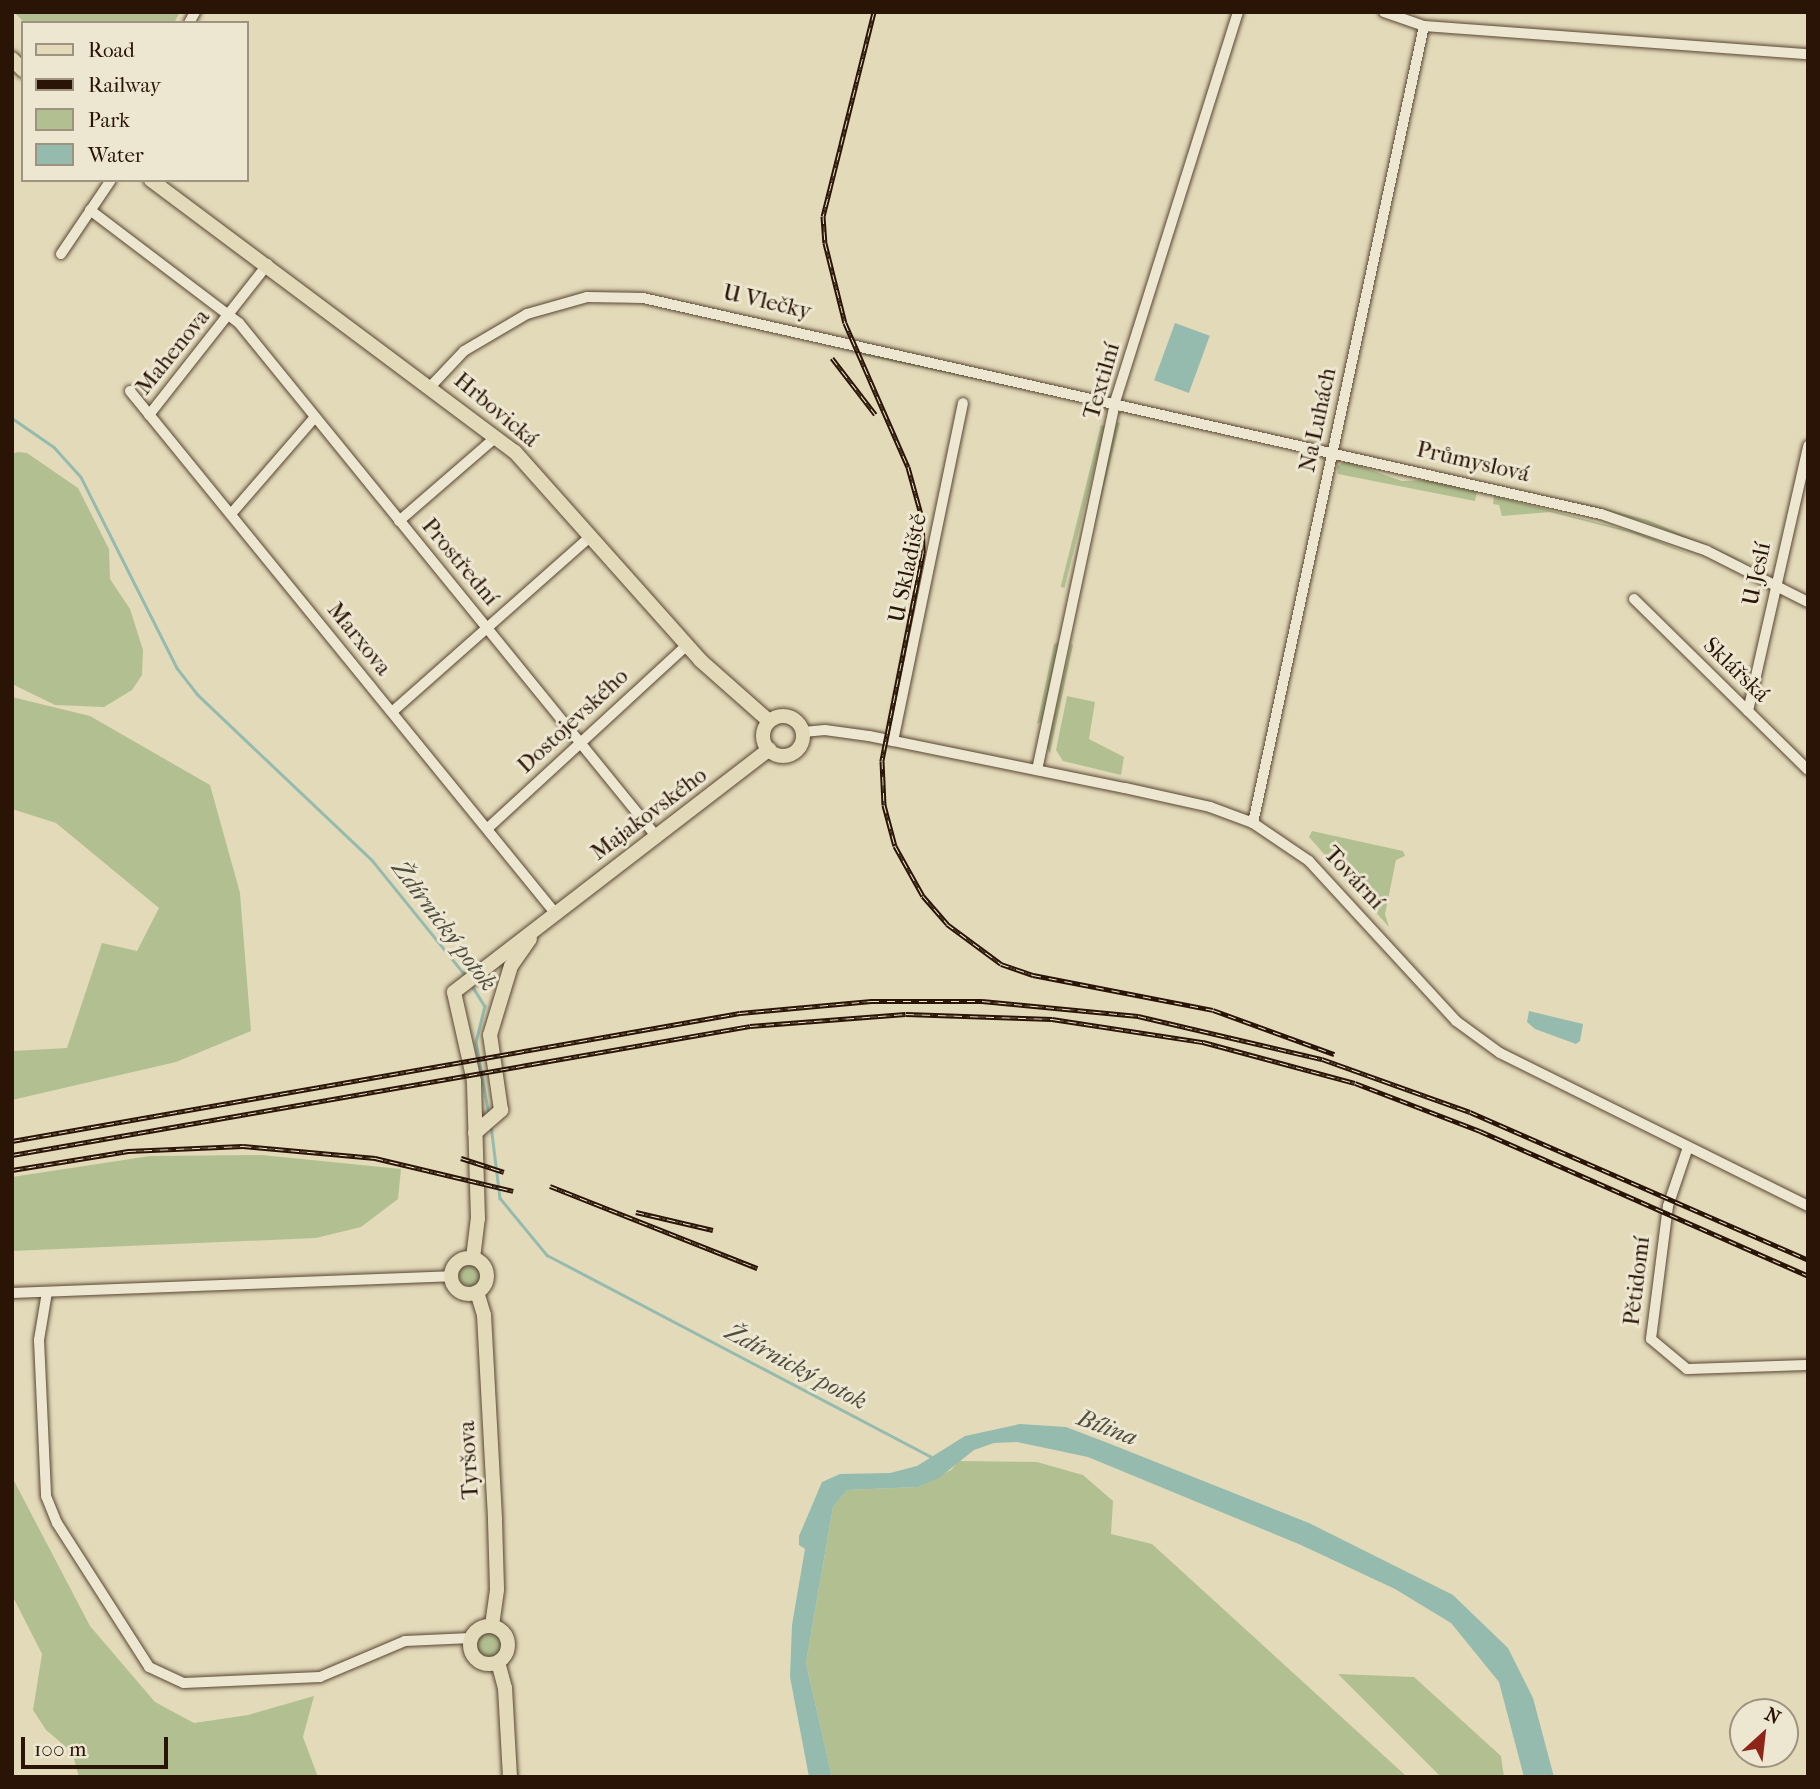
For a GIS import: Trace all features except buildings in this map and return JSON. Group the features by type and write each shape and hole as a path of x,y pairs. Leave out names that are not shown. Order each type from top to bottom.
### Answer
{"main road":[{"name":"Hrbovická","path":"154,182 268,264 496,436 591,536 687,645 769,721"},
{"path":"787,716 803,732 799,748 792,754 777,754 769,749 764,737 769,721 787,716"},
{"name":"Majakovského","path":"459,1028 454,992 460,983 556,914 769,749"},
{"name":"Majakovského","path":"486,1124 502,1105 489,1047 494,1020 518,953 556,914"},
{"name":"Tyršova","path":"459,1028 486,1124 473,1258 487,1273 477,1292 484,1315 495,1521 498,1590 492,1626"},
{"path":"473,1258 458,1261 451,1276 460,1292 477,1292"},
{"path":"498,1662 475,1658 471,1638 482,1628 492,1626 503,1632 508,1644 498,1662 505,1688 510,1777"}],"street":[{"name":"Textilní","path":"1037,770 1115,402 1238,12"},
{"path":"1384,12 1424,26 1808,54"},
{"name":"Na Luhách","path":"1253,823 1424,26"},
{"path":"61,254 110,182"},
{"name":"Prostřední","path":"90,210 230,314 656,836"},
{"name":"Mahenova","path":"149,415 268,264"},
{"name":"U Vlečky","path":"431,386 464,351 527,314 587,298 643,298 1115,402"},
{"name":"Marxova","path":"130,391 556,914"},
{"name":"Průmyslová","path":"1115,402 1612,517 1698,547 1808,602"},
{"name":"U Skladiště","path":"893,741 964,403"},
{"path":"231,514 315,416"},
{"path":"399,521 496,436"},
{"name":"U Jeslí","path":"1748,711 1774,585 1808,446"},
{"path":"392,712 591,536"},
{"name":"Sklářská","path":"1634,599 1808,769"},
{"name":"Dostojevského","path":"488,828 687,645"},
{"name":"Tovární","path":"803,732 825,730 893,741 1037,770 1174,798 1253,823 1309,861 1443,1007 1480,1039 1513,1061 1808,1206"},
{"name":"Pětidomí","path":"1688,1147 1668,1206 1651,1339 1686,1369 1808,1365"},
{"path":"12,1293 451,1276"},
{"path":"47,1292 39,1340 46,1496 57,1523 137,1652 159,1674 184,1683 320,1677 344,1670 405,1642 471,1638"}],"green space":[{"path":"14,12 180,12 175,21 23,21"},
{"path":"860,351 1094,404 862,355"},
{"path":"1116,422 1120,423 1079,585 1076,584"},
{"path":"1101,425 1105,426 1064,588 1061,587"},
{"path":"27,453 78,488 109,549 110,579 130,609 143,650 142,675 132,690 104,707 55,705 12,684 12,454"},
{"path":"1346,461 1402,481 1425,480 1477,491 1475,501 1338,474 1337,466"},
{"path":"1494,496 1638,533 1698,558 1632,533 1550,512 1502,516 1499,505 1493,504"},
{"path":"1559,497 1648,520 1762,569 1648,523"},
{"path":"1059,642 1043,721 1037,724 1054,644"},
{"path":"1071,644 1073,645 1050,753 1047,748"},
{"path":"1067,696 1095,702 1089,739 1124,757 1121,775 1063,761 1056,750"},
{"path":"12,697 90,716 210,785 240,893 251,1031 176,1062 12,1100 12,1051 67,1048 102,943 137,951 159,908 56,823 12,809"},
{"path":"1312,831 1403,851 1405,856 1396,860 1385,914 1389,927 1309,837"},
{"path":"262,1155 401,1169 398,1199 361,1227 316,1238 12,1251 12,1177 150,1156"},
{"path":"470,1264 480,1271 481,1275 474,1285 470,1286 460,1279 459,1275 466,1265"},
{"path":"959,1461 1037,1462 1083,1475 1113,1501 1111,1534 1152,1544 1405,1775 1428,1777 832,1777 806,1663 833,1507 847,1490 918,1487 951,1470"},
{"path":"12,1477 90,1626 155,1702 194,1723 248,1715 314,1696 303,1737 318,1777 79,1777 72,1752 46,1730 33,1710 42,1654 12,1595"},
{"path":"489,1633 500,1640 501,1645 494,1656 489,1657 478,1650 477,1645 484,1634"},
{"path":"1338,1674 1414,1677 1501,1756 1504,1777 1441,1777"}],"water":[{"path":"1175,323 1210,336 1189,393 1154,380"},
{"path":"1529,1011 1583,1024 1580,1041 1576,1044 1535,1029 1527,1022"},
{"path":"1020,1424 1066,1427 1113,1445 1309,1523 1453,1595 1508,1648 1533,1698 1554,1777 1524,1777 1499,1682 1451,1623 1395,1589 1301,1545 1088,1457 1017,1442 994,1443 974,1450 939,1478 918,1487 847,1490 833,1507 806,1663 832,1777 809,1777 790,1677 792,1625 805,1549 799,1545 799,1536 822,1482 840,1474 890,1473 917,1466 965,1436"}],"waterway":[{"name":"Ždírnický potok","path":"12,418 54,447 81,477 177,668 197,694 372,860 466,976"},
{"name":"Ždírnický potok","path":"471,984 485,1006 476,1042 489,1115"},
{"name":"Ždírnický potok","path":"491,1125 500,1198 547,1255 930,1456"}],"railway":[{"path":"874,12 823,216 825,243 845,323 908,467 922,518 923,553 882,761 884,805 895,846 923,896 947,924 1001,964 1033,975 1213,1010 1334,1054"},
{"path":"832,358 875,414"},
{"path":"12,1141 740,1013 871,1001 982,1001 1138,1016 1322,1059 1470,1112 1808,1260"},
{"path":"12,1155 750,1026 906,1014 1052,1019 1203,1042 1355,1083 1480,1131 1808,1276"},
{"path":"12,1170 128,1151 243,1146 375,1158 513,1191"},
{"path":"461,1158 504,1172"},
{"path":"550,1186 757,1268"},
{"path":"636,1212 713,1230"}],"water label":[{"name":"Bílina","path":"1107,1428"}]}
